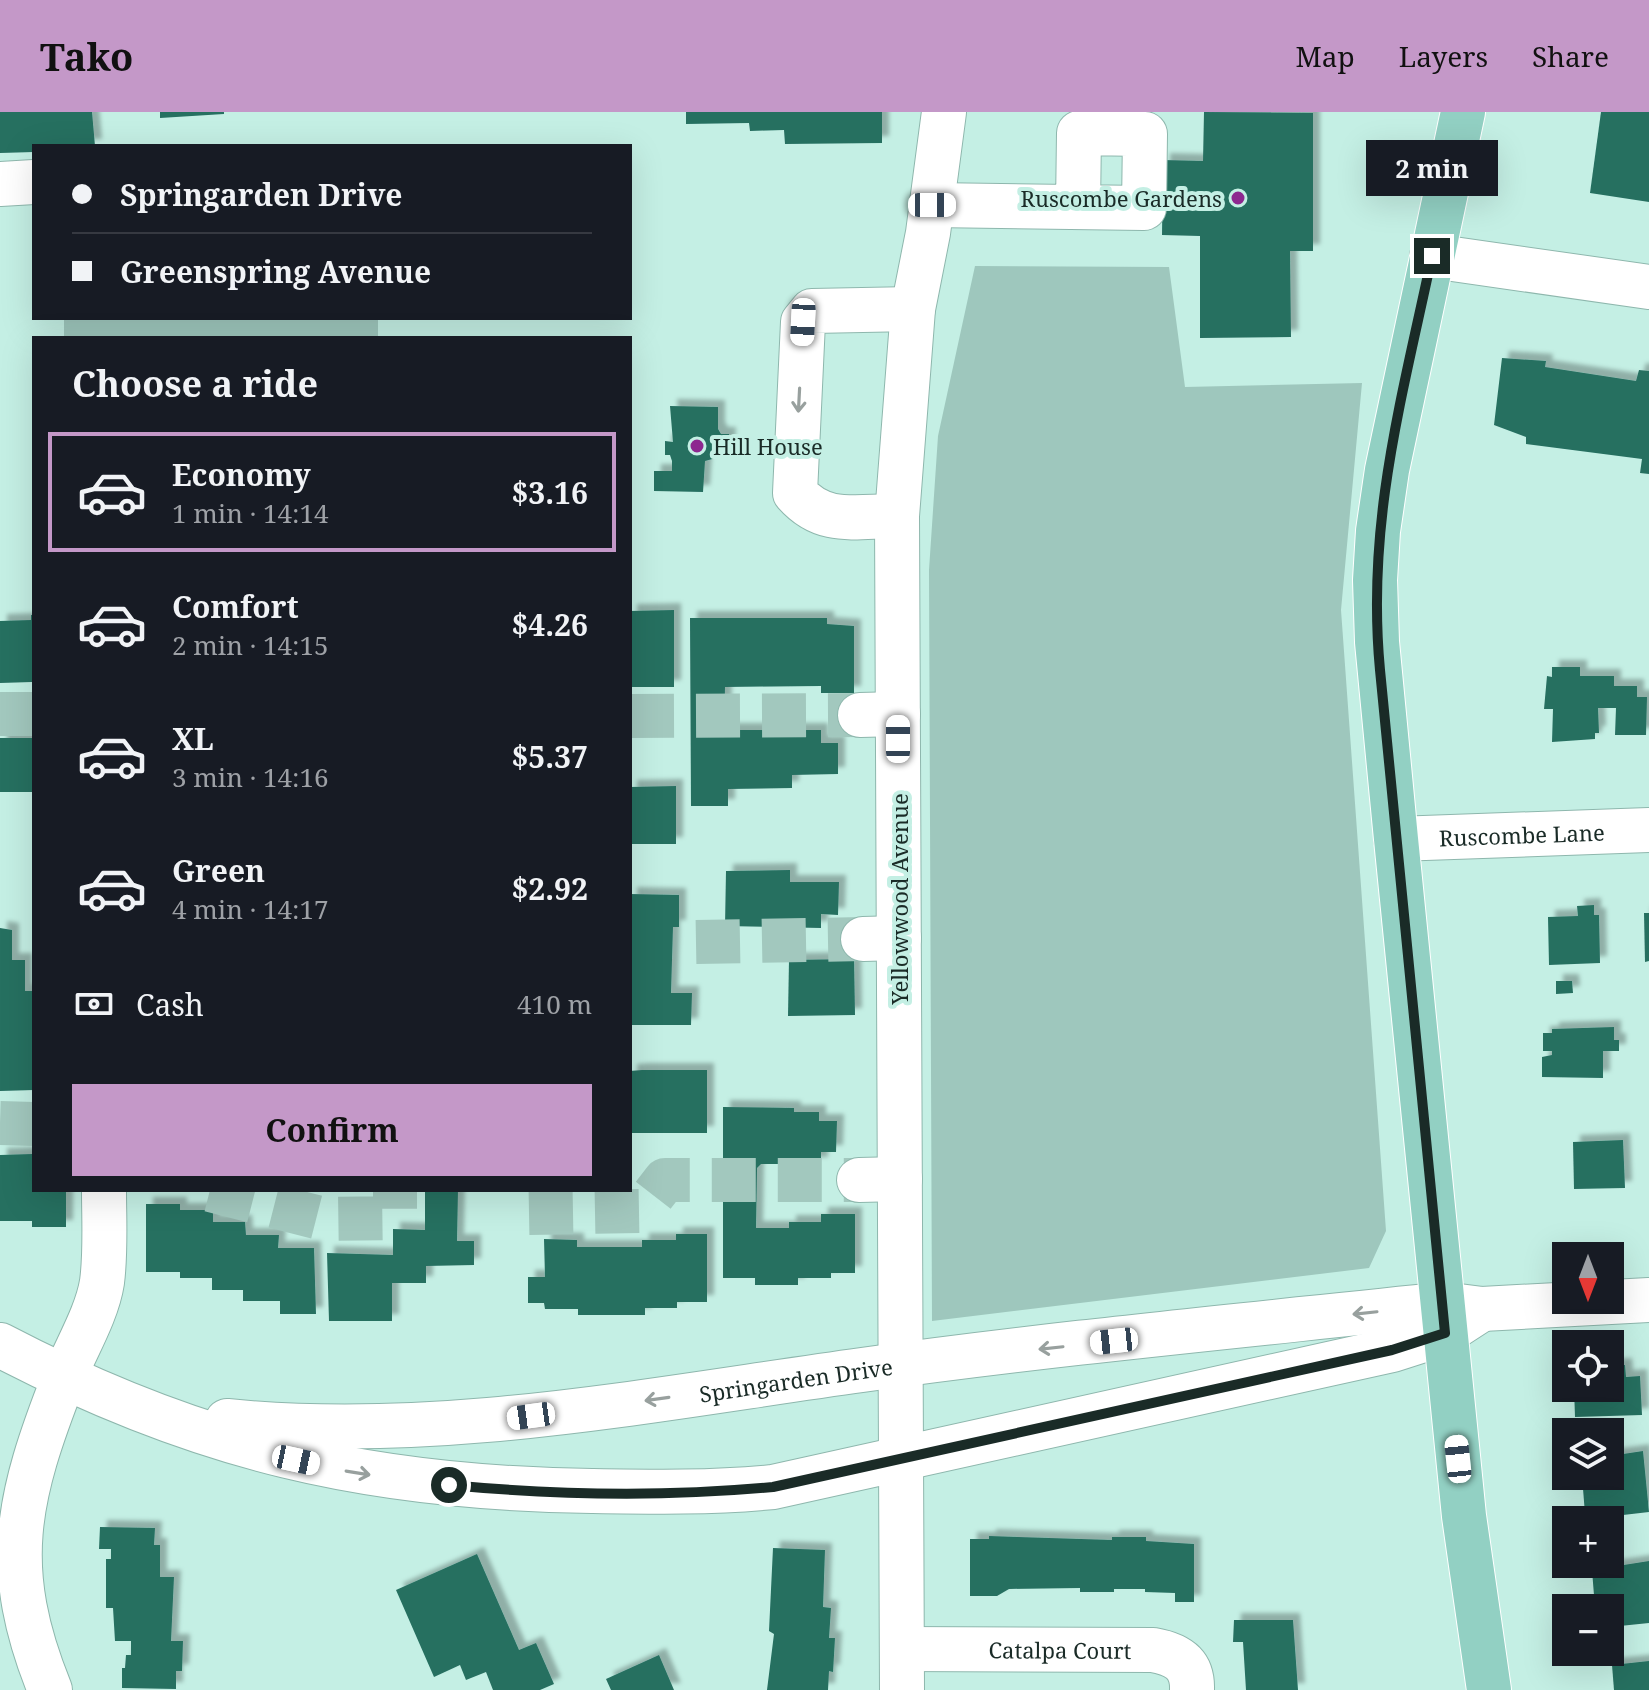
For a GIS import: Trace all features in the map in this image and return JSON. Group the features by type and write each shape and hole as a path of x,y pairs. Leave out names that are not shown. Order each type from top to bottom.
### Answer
{"main road":[{"path":"1463,112 1378,531 1377,642 1396,839 1457,1316 1464,1516 1489,1690"}],"street":[{"name":"Yellowwood Avenue","path":"902,1670 901,1365 880,1180 879,715 913,309 932,205 944,112"},
{"path":"0,184 32,182"},
{"path":"932,205 1078,207"},
{"path":"1432,256 1649,287"},
{"path":"897,516 827,516 810,510 795,493 803,322 812,311 913,309"},
{"name":"Ruscombe Lane","path":"1396,839 1649,830"},
{"path":"50,1690 24,1618 17,1578 24,1495 64,1379 102,1284 104,1192"},
{"path":"1457,1316 1649,1300"},
{"name":"Springarden Drive","path":"149,1414 277,1426 426,1426 500,1421 901,1365 1457,1316"},
{"name":"Springarden Drive","path":"0,1345 64,1379 149,1414 270,1455 347,1472 499,1490 726,1491 773,1487 901,1460 1392,1350 1457,1316"},
{"name":"Catalpa Court","path":"902,1670 1153,1650 1174,1654 1187,1667 1192,1690"}],"shaded area":[{"path":"975,266 1169,267 1185,387 1362,383 1341,610 1386,1231 1369,1268 932,1321 929,570 938,436"},
{"path":"64,320 378,320 378,336 64,336"}],"building":[{"path":"0,112 92,112 95,144 32,144 32,152 0,153"},
{"path":"160,112 224,112 224,114 160,118"},
{"path":"686,112 882,112 882,143 785,144 784,130 750,131 749,123 686,124"},
{"name":"Ruscombe Gardens","path":"1204,112 1313,113 1313,251 1290,251 1291,337 1200,338 1200,236 1162,235 1163,160 1203,161"},
{"path":"1601,112 1649,112 1649,202 1590,193"},
{"path":"1502,358 1546,361 1545,367 1636,381 1639,370 1649,371 1649,474 1640,473 1642,459 1526,444 1526,437 1494,425"},
{"name":"Hill House","path":"670,406 718,407 718,429 721,434 729,434 728,450 712,450 716,458 705,461 703,492 654,491 654,471 672,471 670,455 665,455 665,441 673,442"},
{"path":"674,610 674,687 632,687 632,611"},
{"path":"32,615 32,682 0,683 0,621 31,620"},
{"path":"690,618 827,618 827,624 854,626 854,693 821,693 821,686 725,687 724,730 821,730 821,743 838,743 838,774 792,775 792,788 728,789 728,806 691,806"},
{"path":"1552,667 1580,667 1580,676 1614,676 1614,686 1637,686 1637,697 1647,697 1646,735 1615,735 1616,708 1598,708 1599,733 1595,733 1595,739 1552,742 1553,709 1544,709 1547,676 1552,677"},
{"path":"0,738 32,738 32,792 0,792"},
{"path":"676,786 676,844 632,844 632,787"},
{"path":"790,870 790,882 839,882 838,915 821,914 821,928 725,926 726,871"},
{"path":"632,894 679,895 679,927 673,927 671,993 692,993 691,1025 632,1025"},
{"path":"1594,905 1594,915 1599,915 1600,963 1549,965 1548,917 1578,916 1577,906"},
{"path":"1644,913 1649,913 1649,961 1645,962"},
{"path":"0,928 12,930 12,960 25,960 25,991 32,991 32,1090 0,1091"},
{"path":"854,959 855,1015 788,1016 789,960"},
{"path":"1556,981 1572,981 1573,993 1556,994"},
{"path":"1614,1027 1614,1040 1619,1040 1619,1051 1603,1051 1603,1078 1542,1077 1542,1057 1552,1055 1552,1051 1543,1051 1543,1033 1552,1033 1552,1029"},
{"path":"707,1070 707,1133 632,1133 632,1071"},
{"path":"723,1107 794,1108 794,1112 819,1112 819,1121 837,1121 836,1152 821,1152 821,1164 761,1164 757,1168 756,1228 789,1228 789,1222 821,1222 821,1214 855,1214 855,1273 831,1273 831,1278 798,1278 798,1285 755,1285 755,1278 723,1278"},
{"path":"1623,1140 1625,1188 1574,1189 1573,1142"},
{"path":"32,1154 32,1192 66,1192 66,1227 32,1227 32,1221 0,1221 0,1155"},
{"path":"425,1192 458,1192 457,1241 474,1241 474,1265 426,1266 426,1283 392,1283 392,1321 329,1321 327,1253 393,1255 393,1229 425,1230"},
{"path":"146,1204 180,1204 180,1210 213,1210 213,1222 245,1222 246,1235 279,1235 278,1248 314,1248 316,1314 280,1314 280,1301 243,1301 243,1290 212,1290 212,1278 180,1278 180,1272 146,1272"},
{"path":"676,1234 707,1234 707,1302 677,1302 677,1308 645,1308 645,1315 578,1315 578,1309 545,1309 544,1303 528,1303 528,1277 545,1277 544,1239 577,1240 577,1247 642,1247 642,1240 676,1240"},
{"path":"1624,1365 1626,1377 1640,1376 1642,1415 1575,1417 1574,1402 1624,1402"},
{"path":"1643,1451 1649,1512 1624,1515 1624,1506 1584,1506 1583,1490 1624,1490 1624,1454"},
{"path":"100,1527 155,1528 154,1545 160,1545 160,1577 174,1577 171,1641 183,1641 182,1671 176,1671 176,1689 122,1688 122,1668 125,1668 126,1655 131,1655 131,1641 115,1641 113,1608 106,1608 106,1559 111,1559 111,1549 99,1549"},
{"path":"989,1536 1112,1540 1112,1537 1146,1537 1146,1541 1194,1544 1194,1602 1175,1602 1175,1593 1145,1592 1145,1589 1080,1592 1080,1588 1009,1589 997,1596 970,1596 970,1539 989,1539"},
{"path":"773,1548 825,1550 823,1607 831,1608 829,1638 835,1638 833,1672 829,1671 828,1690 767,1690 774,1634 769,1631"},
{"path":"477,1554 519,1650 536,1643 554,1684 540,1690 493,1690 486,1672 466,1680 460,1665 434,1677 396,1590"},
{"path":"1649,1561 1649,1623 1624,1626 1624,1594 1594,1594 1593,1578 1624,1578 1624,1565"},
{"path":"1234,1620 1293,1620 1298,1690 1246,1690 1243,1642 1233,1642"},
{"path":"659,1655 674,1690 611,1690 606,1679"},
{"path":"1649,1661 1649,1690 1614,1690 1612,1666"}],"tunnel":[{"path":"0,714 32,714"},
{"path":"632,716 860,715"},
{"path":"696,942 863,939"},
{"path":"0,1123 32,1124"},
{"path":"529,1213 641,1211 665,1180 859,1180"},
{"path":"218,1192 324,1219 395,1218 395,1192"}],"place":[{"name":"Ruscombe Gardens","path":"1238,198"},
{"name":"Hill House","path":"697,446"}],"route":[{"path":"449,1485 499,1490 680,1493 773,1487 1392,1350 1445,1333 1377,642 1375,580 1387,470 1432,256"}]}
